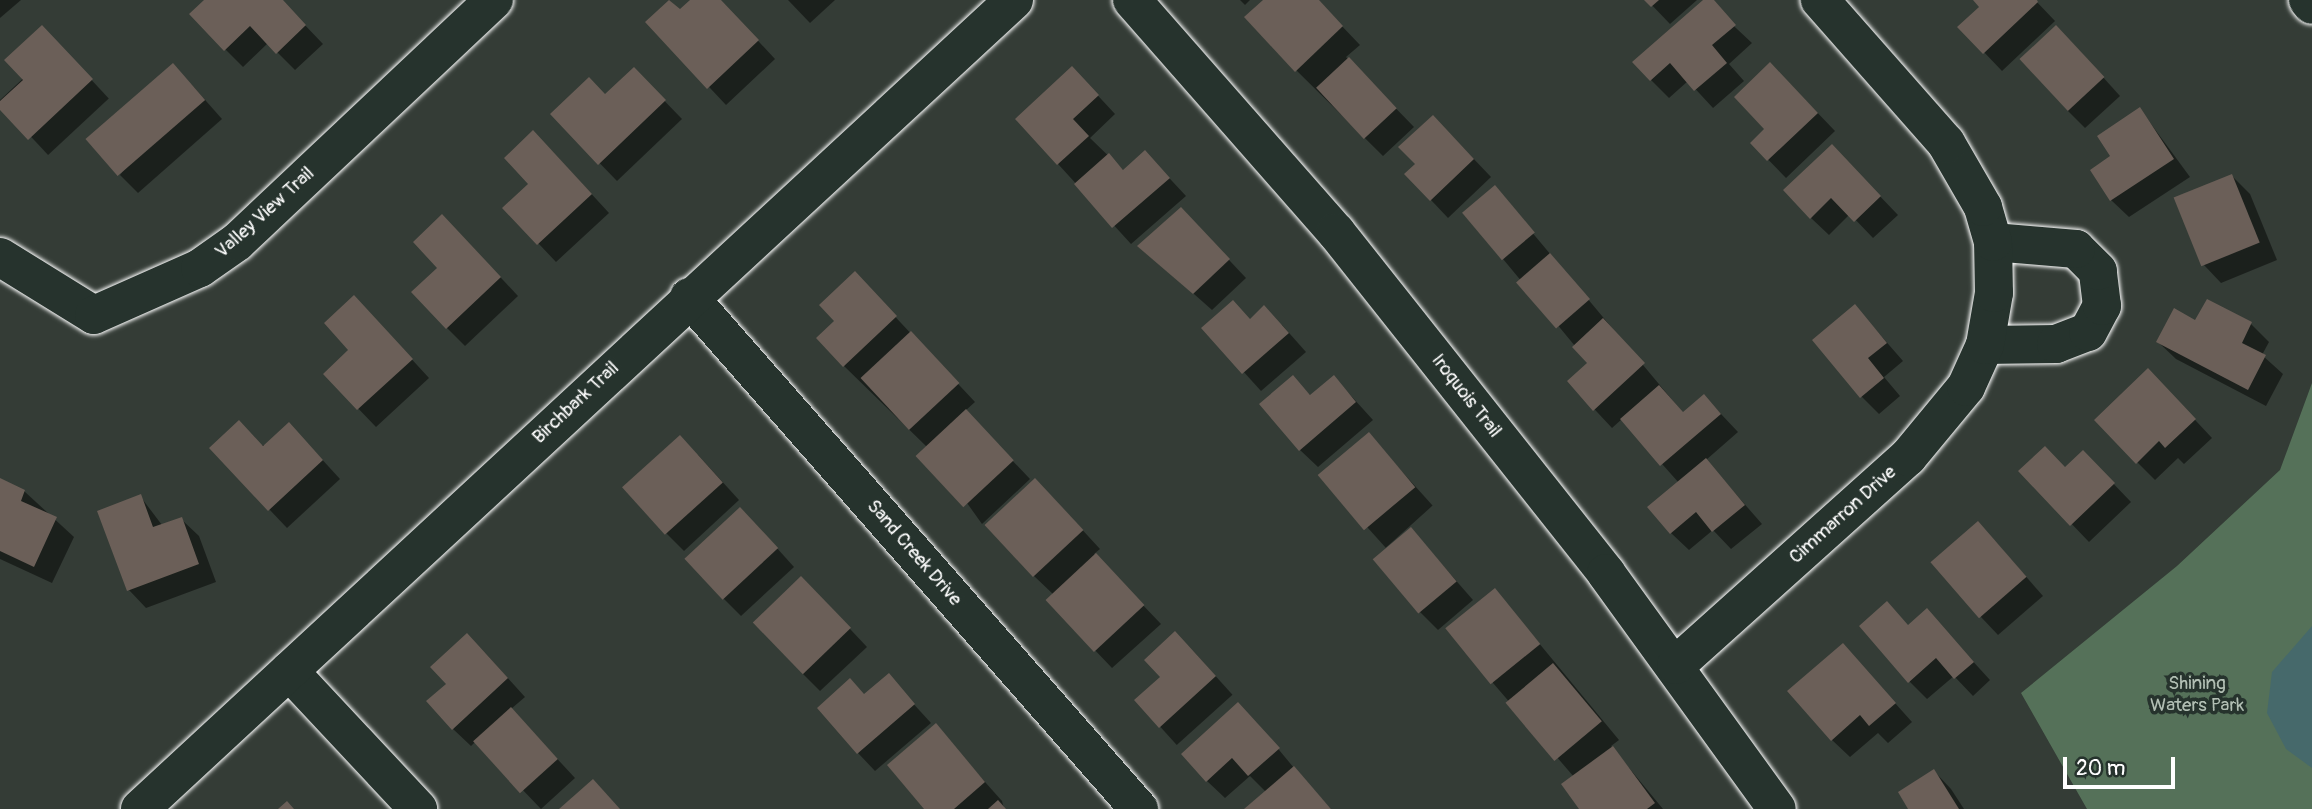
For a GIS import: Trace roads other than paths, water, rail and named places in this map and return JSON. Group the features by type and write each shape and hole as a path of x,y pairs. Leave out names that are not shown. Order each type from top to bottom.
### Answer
{"street":[{"name":"Valley View Trail","path":"0,257 94,315 200,268 237,242 494,0"},
{"name":"Birchbark Trail","path":"140,809 689,297 1014,0"},
{"name":"Iroquois Trail","path":"1132,0 1336,232 1676,665 1777,809"},
{"name":"Cimmarron Drive","path":"1676,665 1908,457 1966,387 1985,345 1994,293 1993,242 1959,160 1820,0"},
{"path":"2308,0 2312,5"},
{"path":"1985,345 2056,344 2088,332 2102,306 2098,271 2076,249 1993,242"},
{"name":"Sand Creek Drive","path":"689,297 1139,809"},
{"path":"289,671 418,809"}],"water":[{"path":"2312,626 2312,768 2286,749 2267,713 2272,672"}],"park label":[{"name":"Shining Waters Park","path":"2197,695"}]}
